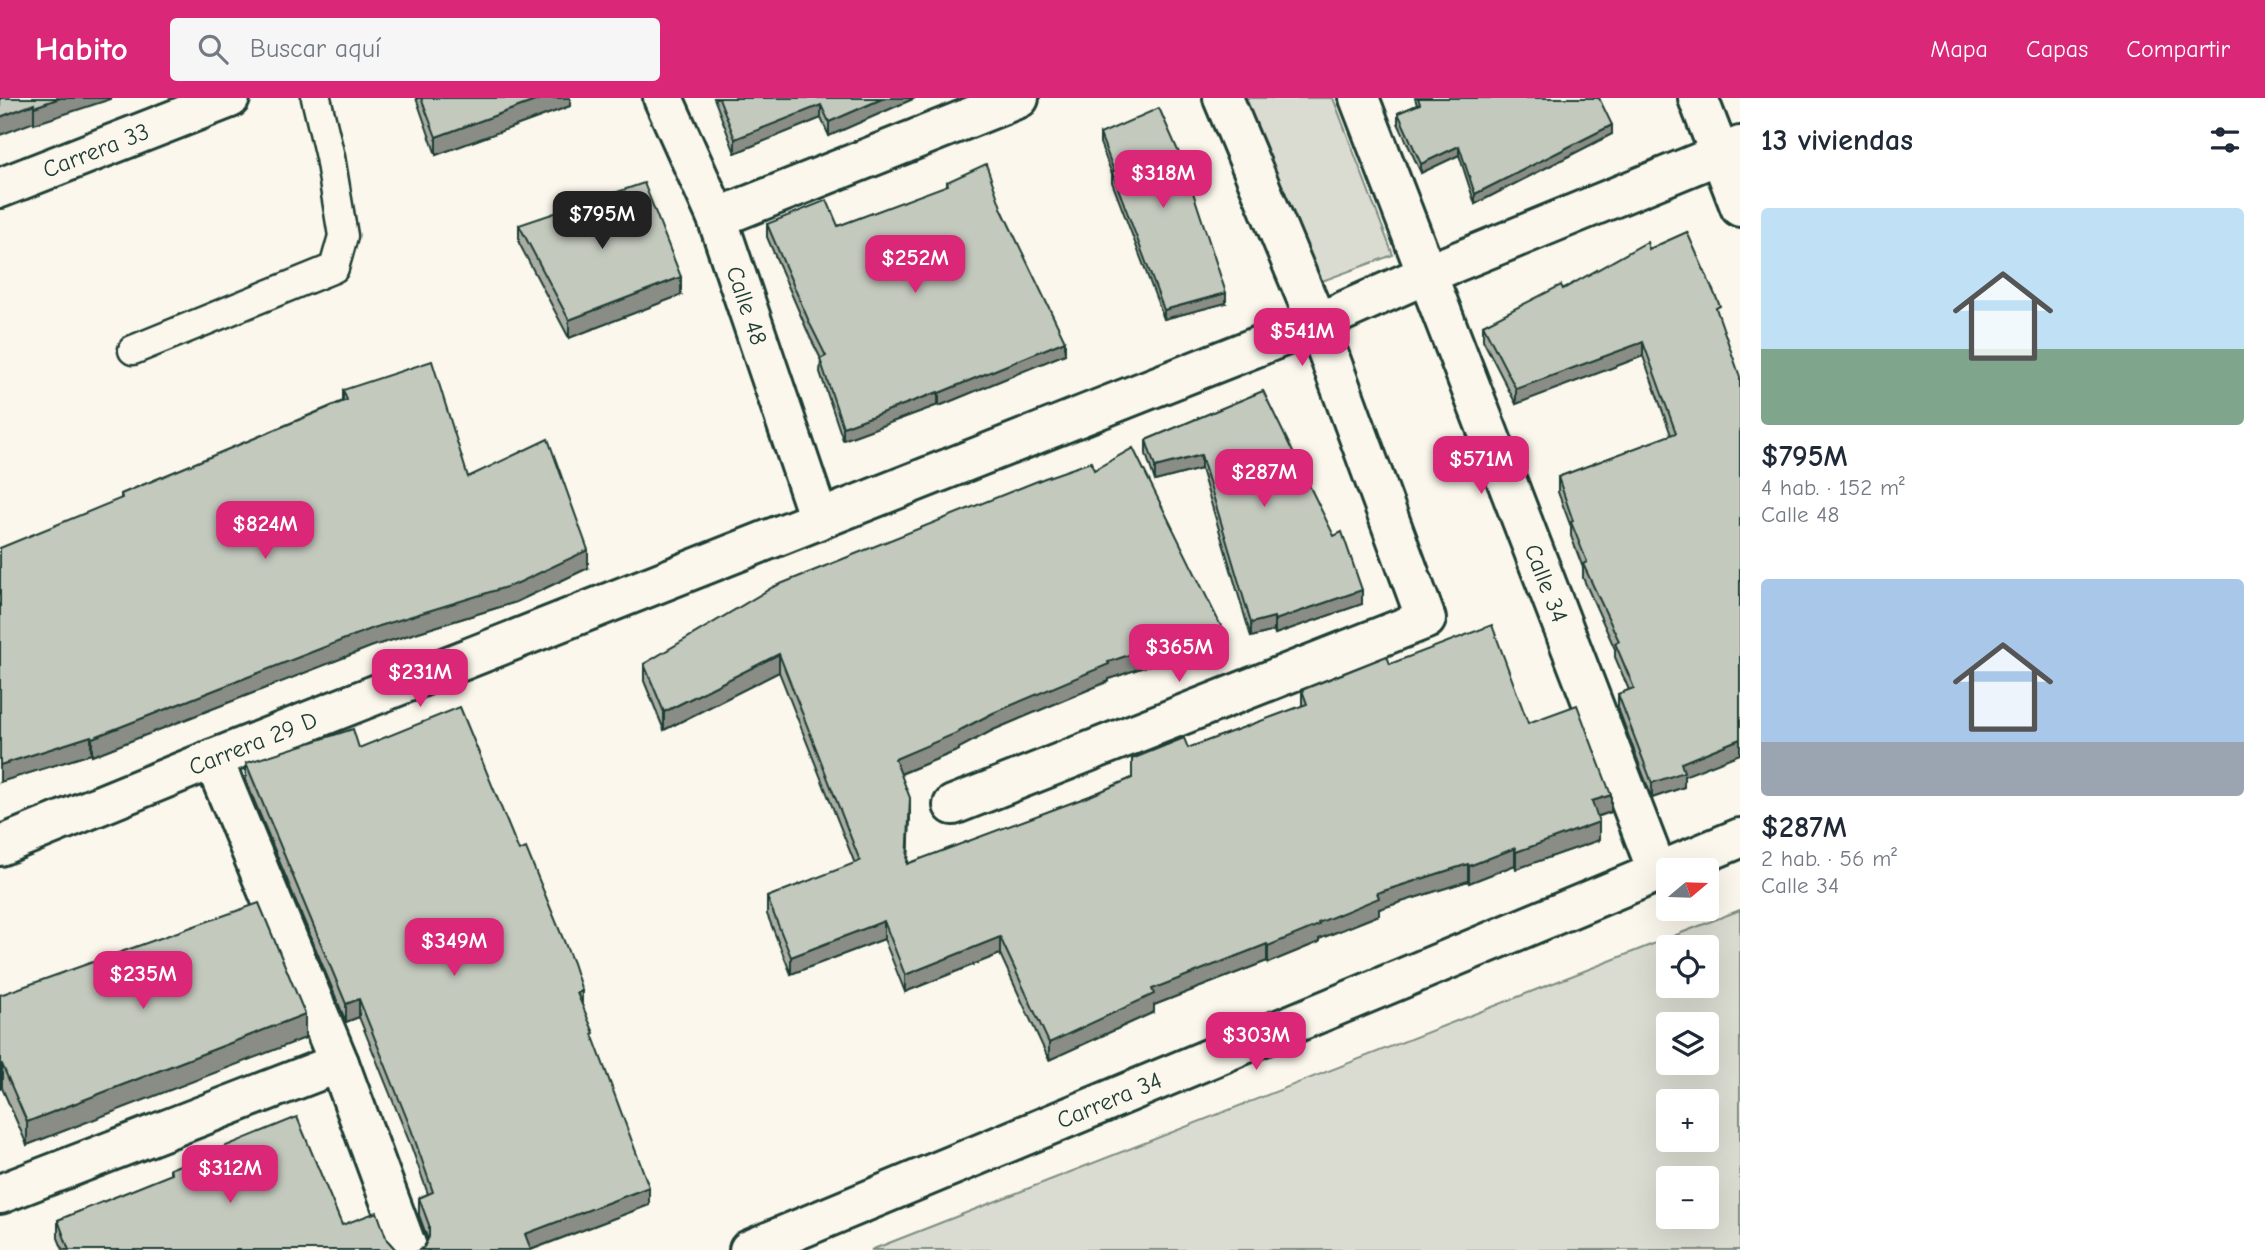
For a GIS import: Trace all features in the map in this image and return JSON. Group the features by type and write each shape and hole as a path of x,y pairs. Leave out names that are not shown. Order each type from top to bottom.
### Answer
{"street":[{"name":"Carrera 33","path":"0,188 230,98"},
{"name":"Calle 48","path":"663,98 717,218 819,519"},
{"path":"717,218 1019,98"},
{"path":"953,805 1426,619 1317,323 1223,98"},
{"name":"Calle 34","path":"1359,98 1656,868"},
{"path":"1698,98 1730,150 1740,207"},
{"name":"Carrera 29 D","path":"0,846 213,759 1317,323 1427,274 1730,150"},
{"path":"213,759 339,1063 408,1250"},
{"name":"Carrera 34","path":"1693,858 1740,838"},
{"name":"Carrera 34","path":"749,1250 1656,874"},
{"path":"0,1194 339,1063"}],"lane":[{"path":"133,349 334,268 343,236 330,157 316,98"}],"shaded area":[{"path":"1235,98 1333,98 1393,255 1306,287"},
{"path":"1740,910 1740,1250 871,1250 1656,943 1656,998 1719,998 1719,935 1676,935 1712,921 1719,921 1719,918"}],"building":[{"path":"0,98 60,98 34,107 34,104 0,117"},
{"path":"421,98 543,98 436,137"},
{"path":"719,98 884,98 829,122 821,105 735,139"},
{"path":"1418,98 1599,98 1612,125 1475,194 1459,146 1421,164 1398,113 1420,104"},
{"path":"1159,108 1183,162 1226,293 1164,310 1100,134"},
{"path":"986,164 1002,210 1065,341 939,393 843,427 820,359 826,356 767,224 827,200 838,226 948,185 947,182"},
{"path":"644,183 681,277 569,320 519,225"},
{"path":"1687,232 1720,306 1716,308 1740,377 1740,739 1681,763 1684,772 1652,783 1618,694 1634,688 1615,643 1619,641 1583,564 1587,562 1571,522 1573,521 1558,477 1676,433 1643,342 1516,389 1483,325 1561,285 1563,289 1647,242 1649,249"},
{"path":"432,361 468,477 548,439 588,550 516,584 373,628 92,738 91,736 0,765 0,548 122,498 121,494 347,400 343,390"},
{"path":"1263,391 1334,536 1342,532 1362,590 1275,620 1274,617 1251,623 1201,455 1155,467 1146,440"},
{"path":"1133,448 1222,628 1161,644 1108,662 1109,664 993,713 959,732 895,759 910,798 907,864 1132,778 1132,759 1184,738 1188,748 1307,704 1302,690 1387,656 1390,664 1492,625 1528,723 1577,705 1611,795 1592,801 1599,822 1516,852 1515,848 1469,866 1468,864 1377,893 1379,898 1318,923 1319,925 1152,989 1154,994 1049,1043 1000,937 905,975 884,921 791,957 767,897 860,861 779,654 664,712 644,664 773,587 1045,478 1091,462 1094,470"},
{"path":"460,707 519,851 526,848 573,963 582,991 577,993 649,1187 525,1234 531,1250 419,1250 424,1247 429,1237 429,1225 419,1198 433,1192 411,1129 359,999 346,1004 246,763 353,729 359,748"},
{"path":"259,903 305,1014 27,1122 2,1064 0,1065 0,995"},
{"path":"297,1117 342,1225 377,1212 387,1240 396,1250 69,1250 58,1220 172,1174 170,1169"}]}
